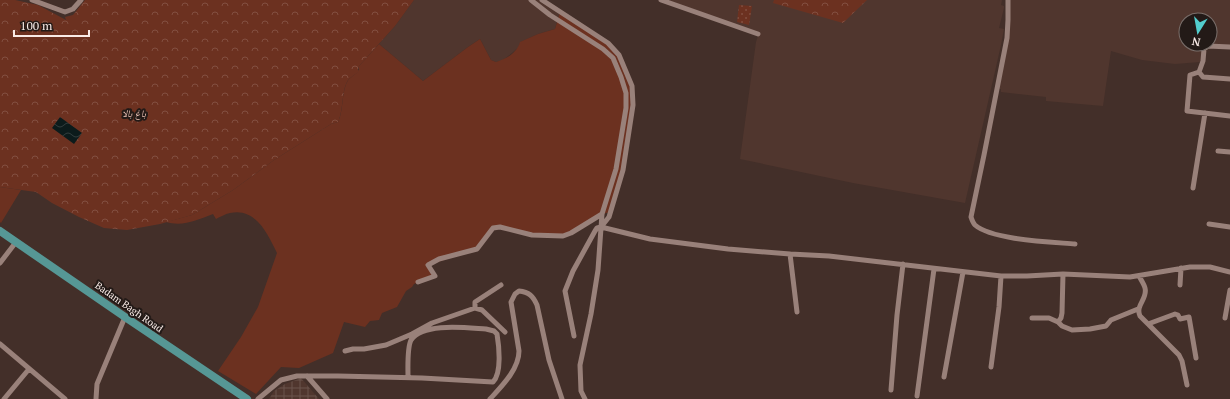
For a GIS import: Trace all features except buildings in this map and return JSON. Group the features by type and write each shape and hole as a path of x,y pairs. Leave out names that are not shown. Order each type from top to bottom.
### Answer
{"main road":[{"name":"Badam Bagh Road","path":"0,231 247,399"}],"street":[{"path":"32,0 65,12 73,9 81,0"},
{"path":"531,0 550,15 603,49 612,58 621,77 626,93 626,108 616,169 602,214 598,270 580,365 581,391 585,399"},
{"path":"542,0 608,43 619,55 632,86 633,104 623,170 610,212 601,227 597,228 595,231 573,271 566,291 574,336"},
{"path":"662,0 758,34"},
{"path":"1008,0 1007,38 971,217 974,224 979,228 1011,238 1075,244"},
{"path":"550,15 554,8"},
{"path":"1199,72 1203,61 1205,48 1208,46 1230,47"},
{"path":"1199,72 1203,77 1230,79"},
{"path":"1199,72 1190,75 1187,111 1230,116"},
{"path":"1193,188 1205,113"},
{"path":"1218,151 1230,152"},
{"path":"418,282 436,276 428,265 439,259 477,249 493,228 500,227 532,235 563,236 571,233 602,214 610,212"},
{"path":"1209,224 1230,227"},
{"path":"601,227 650,239 728,249 829,256 1001,276 1063,274 1139,276 1190,267 1210,267 1230,272"},
{"path":"0,263 16,242"},
{"path":"790,254 797,312"},
{"path":"891,390 903,264"},
{"path":"917,396 934,268"},
{"path":"1180,285 1181,268"},
{"path":"944,377 963,272"},
{"path":"1058,322 1062,313 1063,274"},
{"path":"991,367 1000,307 1001,276"},
{"path":"1139,276 1145,288 1145,295 1138,312 1140,316 1179,355 1182,361 1187,385"},
{"path":"475,308 475,302 501,285"},
{"path":"1225,318 1230,290"},
{"path":"490,399 504,383 519,356 511,302 515,294 519,291 527,292 533,297 537,305 549,360 562,399"},
{"path":"345,351 386,345 412,334 432,323 475,308 482,310 505,332"},
{"path":"1032,318 1049,318 1072,330 1090,329 1106,326 1111,320 1138,309"},
{"path":"1148,324 1175,314 1178,315 1180,319 1189,317 1196,358"},
{"path":"96,399 97,384 125,317"},
{"path":"258,399 281,380 297,376 408,377 493,382 496,377 499,363 496,334 494,331 486,328 439,328 424,331 411,341 408,377"},
{"path":"0,344 61,398"},
{"path":"4,399 29,369"},
{"path":"307,376 327,399"}],"shaded area":[{"path":"414,0 542,0 560,12 555,29 538,34 521,42 518,48 502,61 496,62 491,60 480,39 423,81 379,44 395,26"},
{"path":"667,0 1002,0 1001,5 1004,6 1004,8 999,28 1004,29 965,203 853,183 740,159 756,42 759,33"},
{"path":"1008,0 1230,0 1230,47 1218,46 1218,12 1178,12 1178,52 1205,52 1200,62 1175,64 1142,60 1111,51 1103,106 1046,101 1046,97 1001,92 1001,89 997,89 1007,38"},
{"path":"301,378 319,399 269,399 274,391 285,384"}],"green space":[{"name":"باغ بالا","path":"0,0 15,0 38,5 66,20 65,17 73,15 85,0 414,0 395,26 359,66 358,70 360,71 346,83 338,122 331,124 274,160 233,190 192,215 160,224 127,230 104,228 52,203 36,192 0,187"},
{"path":"774,0 867,0 843,23 773,3"},
{"path":"739,5 752,6 749,25 737,22"},
{"path":"560,12 608,43 619,55 632,86 633,105 623,170 610,212 595,218 577,230 564,234 545,235 496,227 477,249 429,265 435,276 414,284 406,291 397,307 382,313 379,320 370,321 365,327 344,322 333,353 299,368 281,367 256,394 218,371 241,337 258,307 277,253 270,238 260,224 247,214 239,212 230,213 216,219 213,214 184,223 178,224 166,222 192,215 233,190 274,160 331,124 338,122 346,83 359,71 359,66 379,44 423,81 480,39 491,60 496,62 504,59 514,52 519,46 520,42 538,34 555,29"},
{"path":"0,187 21,190 1,223 0,222"}],"water":[{"path":"60,117 82,133 74,144 52,128"}]}
